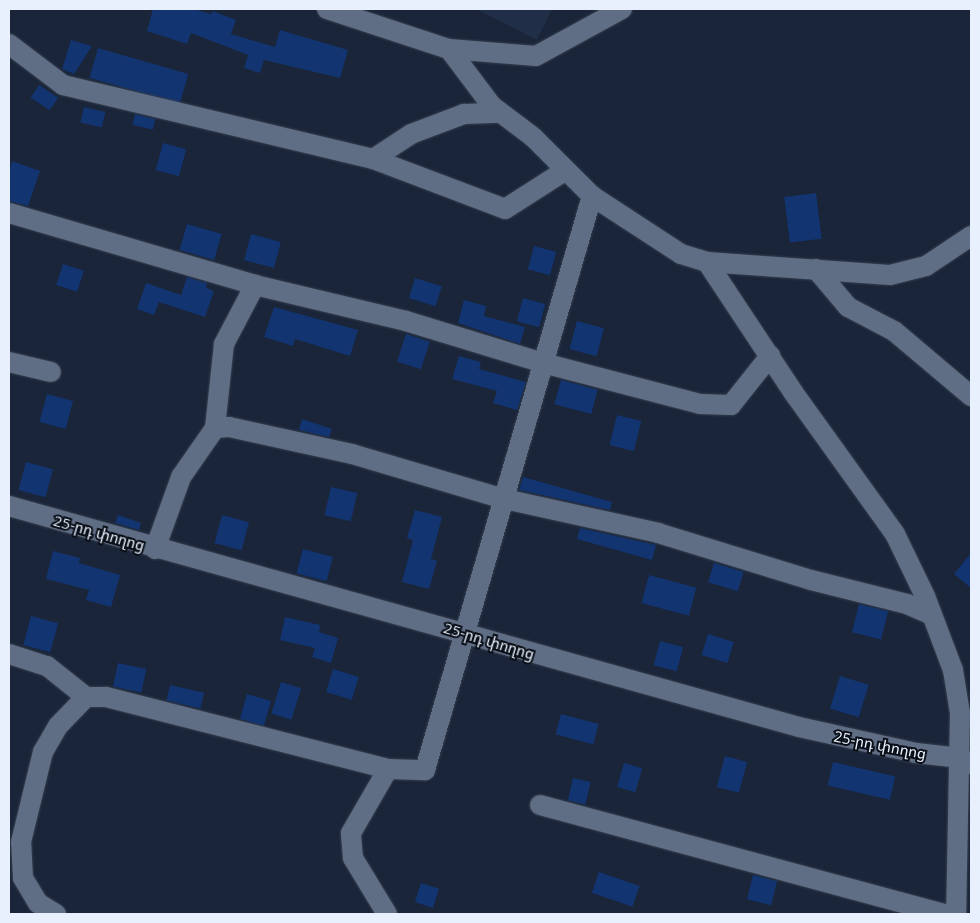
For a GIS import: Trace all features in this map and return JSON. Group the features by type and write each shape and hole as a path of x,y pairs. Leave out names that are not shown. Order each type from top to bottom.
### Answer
{"street":[{"path":"327,9 449,48 536,56 622,9"},
{"path":"9,44 63,85 372,158 505,208 566,170"},
{"path":"449,48 500,113 533,137 592,196 681,254 708,262 890,275 926,266 971,236"},
{"path":"372,158 411,134 464,114 500,113"},
{"path":"9,654 47,666 86,697 106,697 388,769 425,770 592,196"},
{"path":"9,213 256,285 406,321 543,363 700,404 731,405 746,390 756,371 770,356"},
{"path":"708,262 770,356 895,534 916,574 953,670 966,761 956,914"},
{"path":"816,269 848,307 894,331 971,396"},
{"path":"155,549 181,477 215,428 224,344 256,285"},
{"path":"9,362 51,372"},
{"path":"215,428 229,427 352,454 504,499 658,533 811,580 907,604 932,615"},
{"name":"25-րդ փողոց","path":"9,506 155,549 465,632 582,669 708,699 799,727 916,753 966,761"},
{"path":"56,914 38,903 23,878 20,862 25,817 43,752 58,726 86,697"},
{"path":"387,914 353,858 351,833 388,769"},
{"path":"540,805 944,914"}],"shaded area":[{"path":"476,9 552,9 537,40"}],"building":[{"path":"153,9 193,9 211,14 213,11 236,20 231,34 275,47 280,30 348,50 340,78 264,60 260,73 244,68 248,55 191,33 187,44 147,31"},
{"path":"71,40 92,46 74,74 62,69"},
{"path":"98,48 188,74 180,104 89,78"},
{"path":"39,85 58,98 50,110 31,97"},
{"path":"84,107 105,112 102,128 80,123"},
{"path":"135,114 155,119 153,130 132,125"},
{"path":"163,143 186,149 179,176 156,170"},
{"path":"12,161 40,171 28,206 9,201 9,172"},
{"path":"816,193 822,239 790,243 784,197"},
{"path":"187,224 222,234 214,260 180,250"},
{"path":"251,234 281,242 274,268 244,260"},
{"path":"534,246 556,252 550,275 528,269"},
{"path":"63,264 84,271 77,292 56,285"},
{"path":"187,277 207,283 206,288 214,291 205,317 159,302 154,315 137,309 146,283 181,295"},
{"path":"415,278 442,286 436,306 409,298"},
{"path":"523,298 545,304 539,327 517,321"},
{"path":"464,300 486,306 484,316 525,327 520,344 458,323"},
{"path":"274,307 358,330 350,356 295,339 293,346 264,337"},
{"path":"577,321 604,328 597,356 569,349"},
{"path":"406,334 430,342 421,369 397,362"},
{"path":"459,356 481,362 479,369 526,382 517,410 493,403 497,391 452,379"},
{"path":"561,380 598,390 591,414 555,404"},
{"path":"47,394 73,401 66,429 39,422"},
{"path":"617,415 641,421 634,451 610,445"},
{"path":"302,419 332,429 329,437 299,430"},
{"path":"26,462 53,469 46,497 18,490"},
{"path":"523,477 612,502 610,510 519,490"},
{"path":"331,487 357,493 351,521 324,515"},
{"path":"415,510 442,517 431,559 437,561 429,589 402,582 413,540 407,538"},
{"path":"118,515 141,523 139,530 115,523"},
{"path":"222,515 249,522 242,550 214,543"},
{"path":"580,528 656,545 652,560 577,539"},
{"path":"303,549 333,557 326,581 297,573"},
{"path":"53,551 80,558 79,563 120,575 111,607 86,600 89,590 46,579"},
{"path":"971,553 971,588 954,574"},
{"path":"714,563 744,572 738,591 708,582"},
{"path":"649,575 696,588 689,616 641,603"},
{"path":"859,604 888,611 881,639 852,632"},
{"path":"31,616 58,623 50,652 23,645"},
{"path":"285,617 320,625 319,632 338,638 331,663 312,657 315,648 280,640"},
{"path":"708,634 734,642 727,663 702,655"},
{"path":"660,641 683,647 677,671 654,665"},
{"path":"118,663 146,669 141,693 113,686"},
{"path":"333,669 359,677 352,700 326,692"},
{"path":"840,676 869,685 859,717 830,709"},
{"path":"281,682 301,688 291,720 271,714"},
{"path":"170,685 204,693 201,708 166,701"},
{"path":"247,694 271,701 264,726 240,719"},
{"path":"561,714 599,724 593,744 556,734"},
{"path":"725,756 747,762 739,793 717,787"},
{"path":"833,762 895,776 890,800 828,785"},
{"path":"624,763 642,768 635,792 617,787"},
{"path":"573,778 591,782 585,804 568,800"},
{"path":"599,872 640,886 632,907 592,893"},
{"path":"753,875 777,881 771,905 747,899"},
{"path":"421,883 439,889 433,908 415,902"}]}
